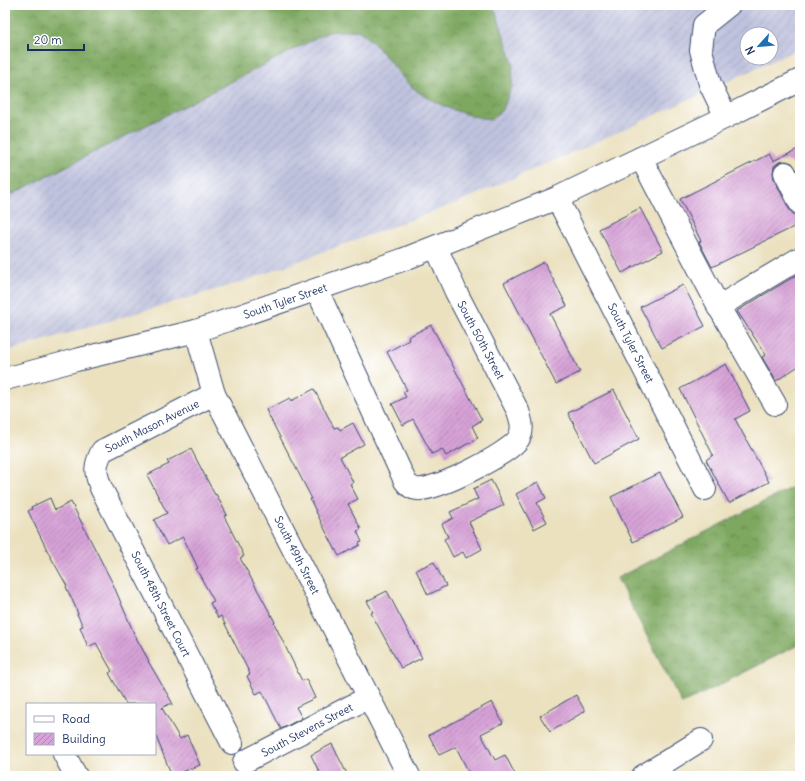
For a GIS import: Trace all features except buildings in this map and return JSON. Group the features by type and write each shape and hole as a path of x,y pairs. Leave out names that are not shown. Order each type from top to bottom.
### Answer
{"street":[{"path":"726,117 710,84 701,50 704,25 728,5"},
{"name":"South Tyler Street","path":"5,379 196,331 317,290 436,247 557,198 800,80"},
{"path":"640,158 718,307 775,404"},
{"path":"785,173 800,203"},
{"name":"South Tyler Street","path":"557,198 705,489"},
{"name":"South 50th Street","path":"317,290 405,481 412,488 416,489 426,489 438,485 511,448 519,438 522,423 518,411 456,292 436,247"},
{"path":"718,307 800,258"},
{"name":"South 49th Street","path":"196,331 214,394 408,776"},
{"name":"South Mason Avenue","path":"96,463 102,451 214,394"},
{"name":"South 48th Street Court","path":"96,463 97,476 101,488 232,743"},
{"name":"South Stevens Street","path":"244,762 369,697"},
{"path":"643,776 701,740"},
{"path":"65,755 76,776"}],"shaded area":[{"path":"375,5 800,5 800,48 779,58 779,26 739,26 739,66 761,66 630,127 459,202 242,282 5,352 5,197"}],"green space":[{"path":"5,5 492,5 497,15 513,63 512,86 503,109 492,119 458,112 434,101 413,88 378,47 358,30 328,32 5,198"},
{"path":"800,483 800,644 682,704 617,578"}]}
